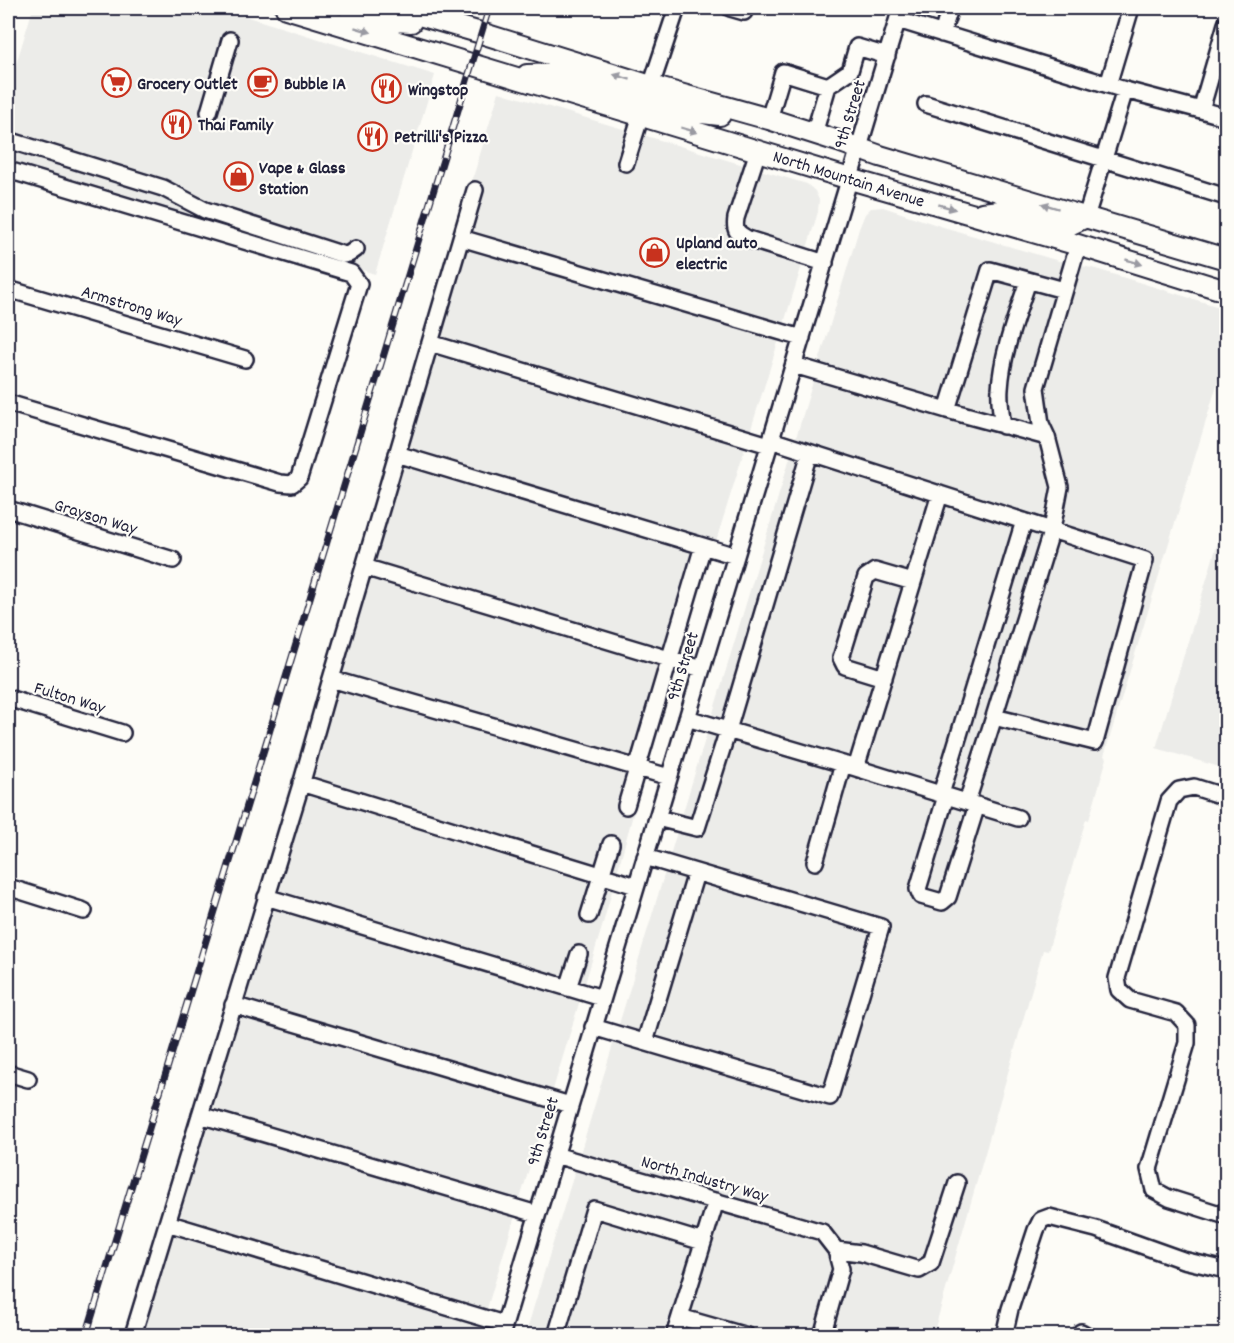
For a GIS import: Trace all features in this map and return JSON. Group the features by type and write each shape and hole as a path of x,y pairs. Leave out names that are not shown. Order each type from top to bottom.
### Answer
{"main road":[{"name":"North Mountain Avenue","path":"286,8 1227,291"},
{"path":"349,8 393,21 414,22 432,18"},
{"name":"North Mountain Avenue","path":"395,8 1227,260"},
{"path":"512,76 560,74 633,96 651,86"},
{"path":"641,115 659,102 693,112 759,117"},
{"path":"974,214 1009,210 1065,227 1086,217"},
{"path":"1078,245 1099,234 1193,262 1227,260"}],"street":[{"path":"651,86 677,8"},
{"path":"730,8 744,12 746,8"},
{"path":"942,34 950,8"},
{"path":"1108,85 1131,8"},
{"path":"899,14 942,34 1125,90 1227,117"},
{"name":"9th Street","path":"503,1330 899,14"},
{"path":"1201,110 1227,24"},
{"path":"209,112 230,40"},
{"path":"814,134 828,86 850,71 857,47 887,56"},
{"path":"759,117 783,72 828,86"},
{"path":"1086,217 1125,90"},
{"path":"926,104 1227,197"},
{"path":"626,163 641,115"},
{"path":"8,140 163,188 205,210 344,255 356,249"},
{"path":"758,150 736,218 735,226 739,233 748,239 825,263"},
{"path":"8,170 351,273 359,284 299,478 292,484 280,483 8,403"},
{"path":"134,1335 302,783 475,190"},
{"path":"461,238 802,338"},
{"path":"1024,521 943,795 918,889 921,896 942,902 948,897 994,717 1052,529 1060,487 1041,424 1036,388 1078,245"},
{"path":"947,410 990,270 1064,290"},
{"path":"1003,426 1000,408 1002,368 1028,281"},
{"name":"Armstrong Way","path":"8,288 245,359"},
{"path":"430,343 810,453 1145,560 1095,742 994,717"},
{"path":"794,365 1047,438"},
{"path":"657,818 697,828 810,453"},
{"path":"397,454 736,556"},
{"path":"815,862 884,678 940,494"},
{"name":"Grayson Way","path":"8,509 173,560"},
{"path":"626,806 703,546"},
{"path":"364,567 702,669"},
{"path":"884,678 846,666 841,658 853,617 866,577 875,571 913,582"},
{"path":"331,679 669,777"},
{"name":"Fulton Way","path":"8,698 122,733"},
{"path":"687,717 1018,818"},
{"path":"302,783 636,886"},
{"path":"1227,797 1194,787 1179,790 1170,801 1117,978 1119,990 1130,1000 1176,1013 1187,1025 1187,1043 1149,1169 1154,1190 1169,1198 1227,1216"},
{"path":"589,915 611,844"},
{"path":"593,1027 830,1097 881,927 645,857"},
{"path":"645,1042 696,873"},
{"path":"8,887 84,910"},
{"path":"266,897 602,998"},
{"path":"568,988 579,954"},
{"path":"233,1005 570,1105"},
{"path":"8,1073 28,1079"},
{"path":"200,1115 537,1214"},
{"name":"North Industry Way","path":"555,1155 822,1232 836,1250"},
{"path":"822,1335 841,1269 836,1250 861,1253 919,1269 931,1263 957,1183"},
{"path":"674,1335 716,1201"},
{"path":"556,1335 594,1209 703,1242"},
{"path":"1004,1335 1010,1309 1036,1230 1041,1220 1049,1217 1096,1229 1183,1260 1227,1270"},
{"path":"168,1223 503,1330"},
{"path":"680,1317 747,1335"}],"shaded area":[{"path":"33,8 219,8 435,75 375,274 8,161 8,91"},
{"path":"499,92 807,184 815,191 819,200 818,212 650,753 602,927 479,1335 127,1336 328,654"},
{"path":"883,207 940,226 1059,261 1096,269 1226,309 1226,355 1104,756 1107,758 1089,820 1086,819 1048,951 1043,950 933,1335 525,1336 859,229 865,214 871,208"},
{"path":"1226,515 1226,769 1156,748"}],"railway":[{"path":"86,1336 489,8"}],"place":[{"name":"Grocery Outlet","path":"116,83"},
{"name":"Bubble 1A","path":"263,83"},
{"name":"Wingstop","path":"387,89"},
{"name":"Thai Family","path":"177,124"},
{"name":"Petrilli's Pizza","path":"373,136"},
{"name":"Vape & Glass Station","path":"238,177"},
{"name":"Upland auto electric","path":"655,252"}]}
